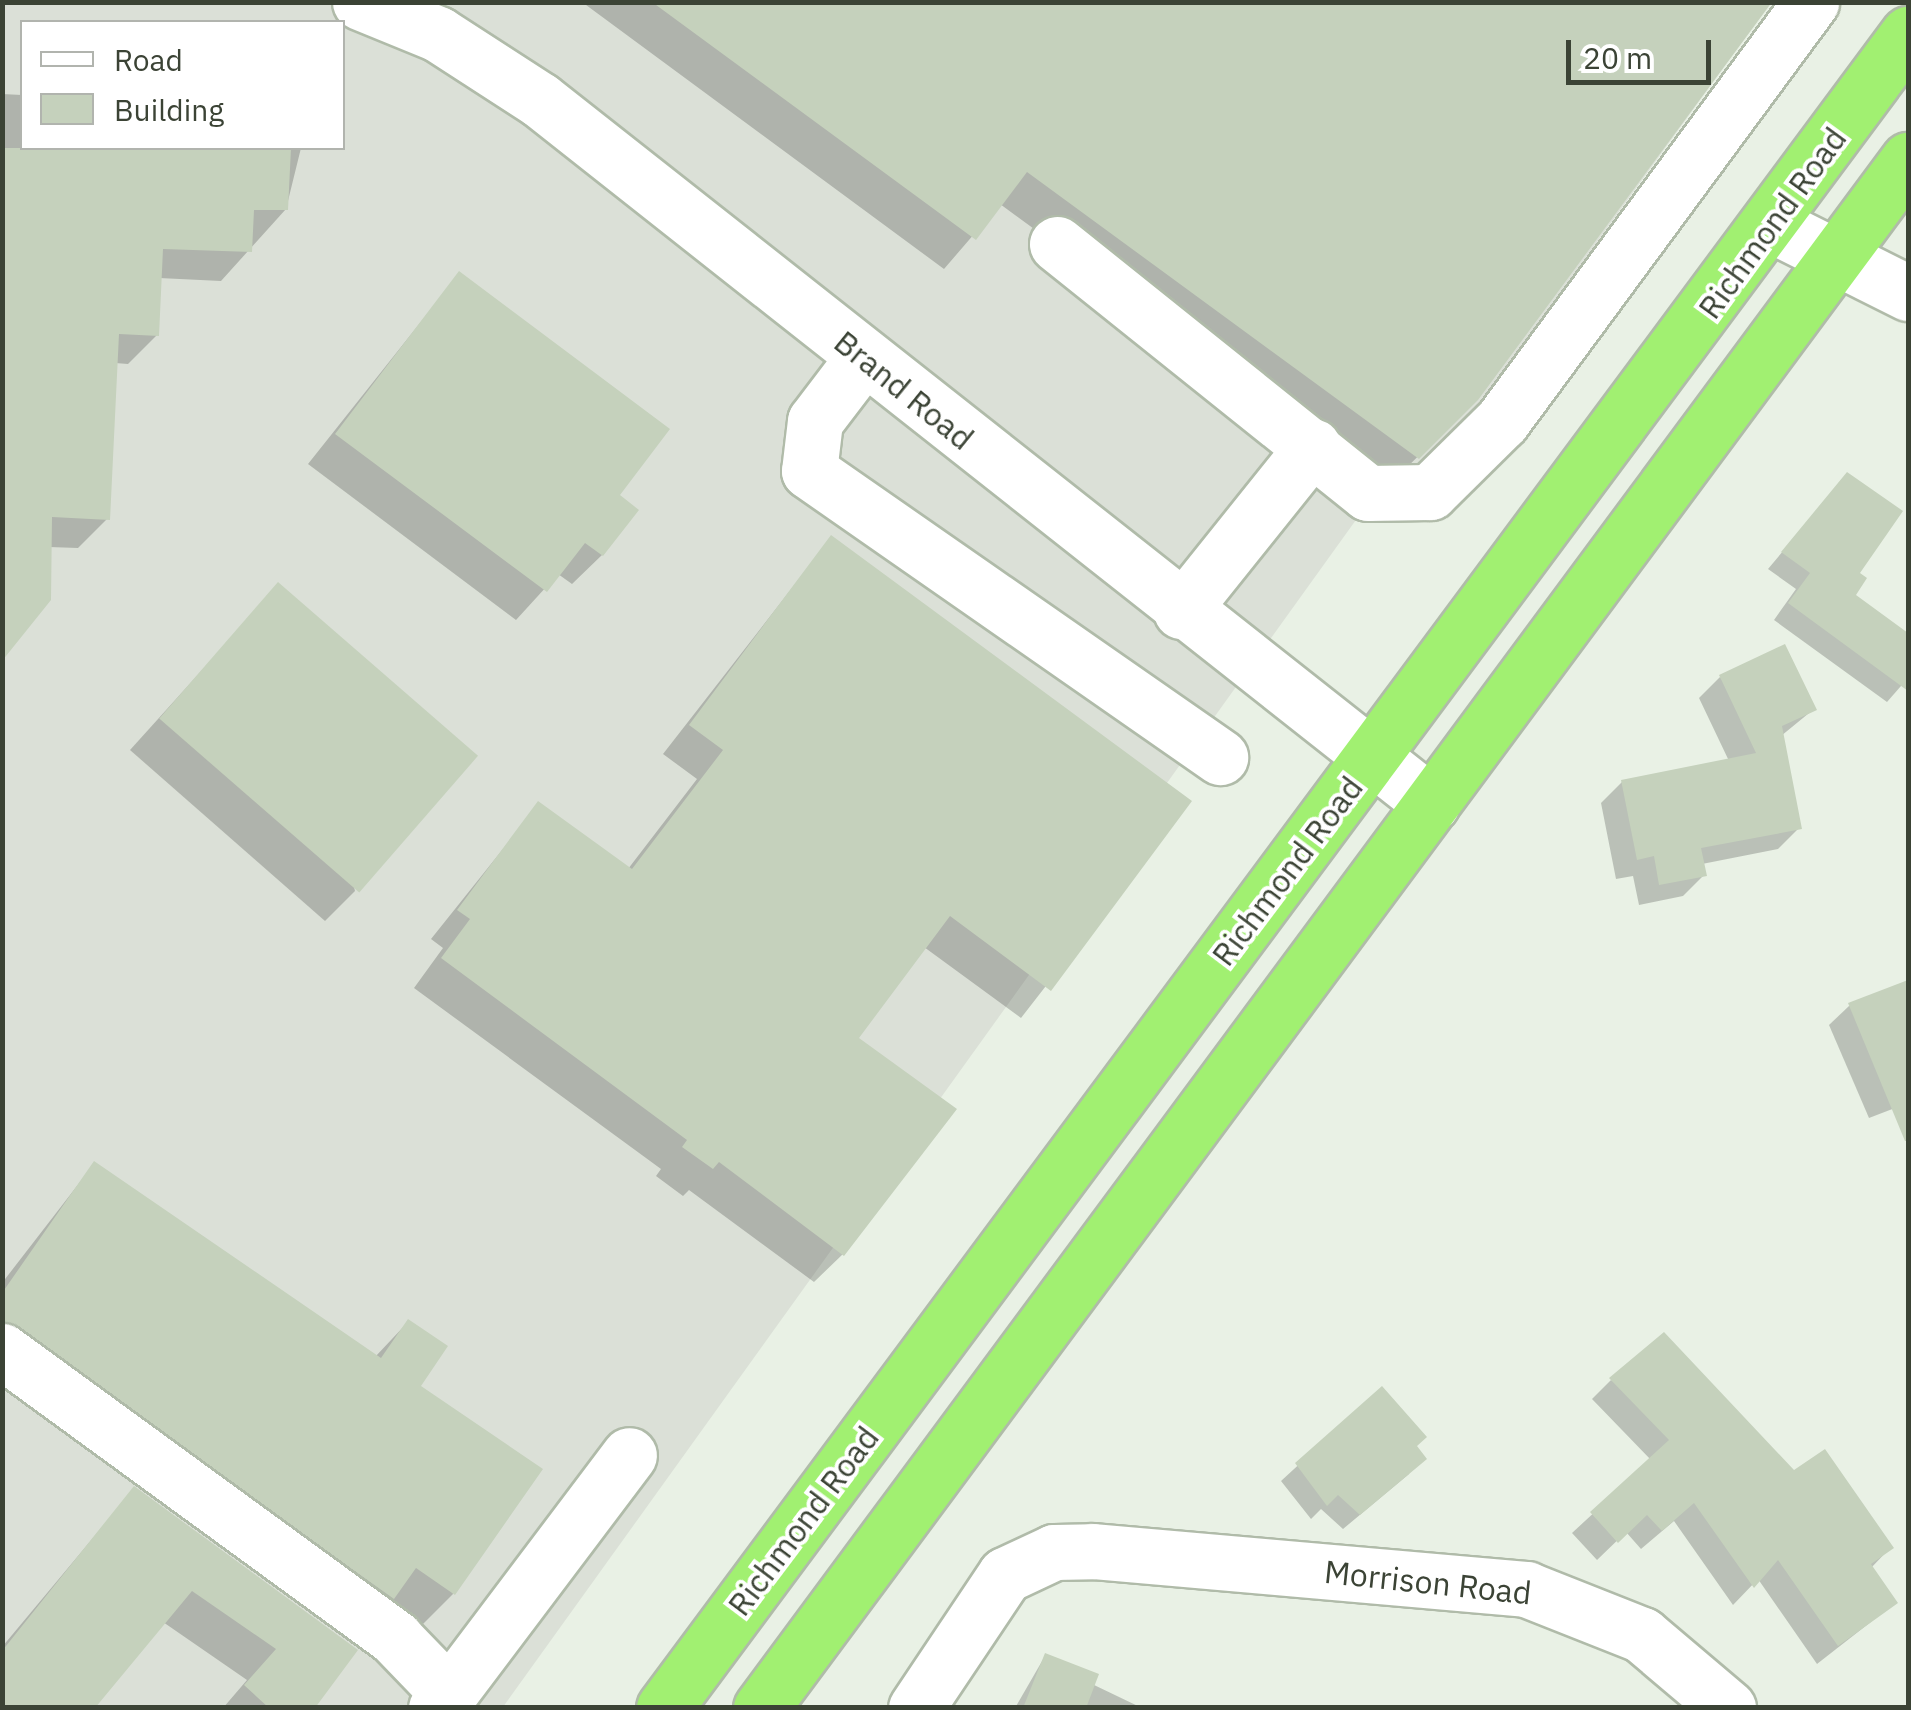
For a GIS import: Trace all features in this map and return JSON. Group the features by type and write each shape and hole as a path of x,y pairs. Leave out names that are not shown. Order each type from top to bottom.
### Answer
{"highway":[{"name":"Richmond Road","path":"664,1708 1772,225 1908,34"},
{"path":"760,1708 1908,160"}],"street":[{"name":"Brand Road","path":"360,2 438,34 540,100 1432,804"},
{"path":"1057,244 1368,492 1404,499 1449,475 1502,420 1811,2"},
{"path":"1772,225 1833,262 1908,293"},
{"path":"864,358 815,420 809,471 1220,757"},
{"path":"1182,610 1312,446"},
{"path":"2,1351 396,1638 442,1701 630,1456"},
{"name":"Morrison Road","path":"916,1708 1005,1575 1054,1552 1093,1551 1526,1589 1642,1635 1728,1708"}],"shaded area":[{"path":"3,3 1770,3 1399,516 1371,499 503,1707 3,1708"}],"building":[{"path":"652,2 1772,2 1478,400 1419,459 1027,172 976,240"},
{"path":"2,148 291,150 288,210 254,210 252,252 163,249 159,336 119,334 110,520 52,517 51,600 2,661"},
{"path":"459,271 670,429 620,495 639,510 603,556 585,543 547,592 335,434"},
{"path":"1847,472 1903,511 1860,573 1867,578 1856,595 1908,633 1908,691 1788,603 1810,573 1781,552"},
{"path":"831,535 1192,801 1051,991 950,916 859,1038 957,1109 844,1256 719,1162 713,1169 682,1147 687,1140 441,958 470,919 457,910 538,801 632,869 723,750 689,725"},
{"path":"278,582 478,756 359,892 159,719"},
{"path":"1785,644 1817,710 1782,726 1802,829 1701,848 1707,876 1659,885 1654,856 1637,860 1621,780 1756,753 1719,675"},
{"path":"1908,980 1908,1141 1905,1141 1848,1003"},
{"path":"94,1161 381,1358 408,1319 448,1346 421,1386 543,1469 455,1595 416,1568 394,1599 2,1320 2,1293"},
{"path":"1664,1332 1794,1470 1825,1449 1894,1548 1871,1564 1898,1603 1838,1646 1778,1560 1754,1588 1694,1503 1662,1531 1647,1515 1618,1543 1590,1512 1669,1440 1609,1378"},
{"path":"1382,1386 1427,1437 1417,1446 1427,1459 1360,1515 1338,1495 1327,1506 1295,1463"},
{"path":"134,1486 358,1650 315,1708 269,1708 244,1685 276,1649 192,1591 95,1708 2,1708 2,1651"},
{"path":"1045,1653 1099,1674 1086,1708 1023,1708"}]}
